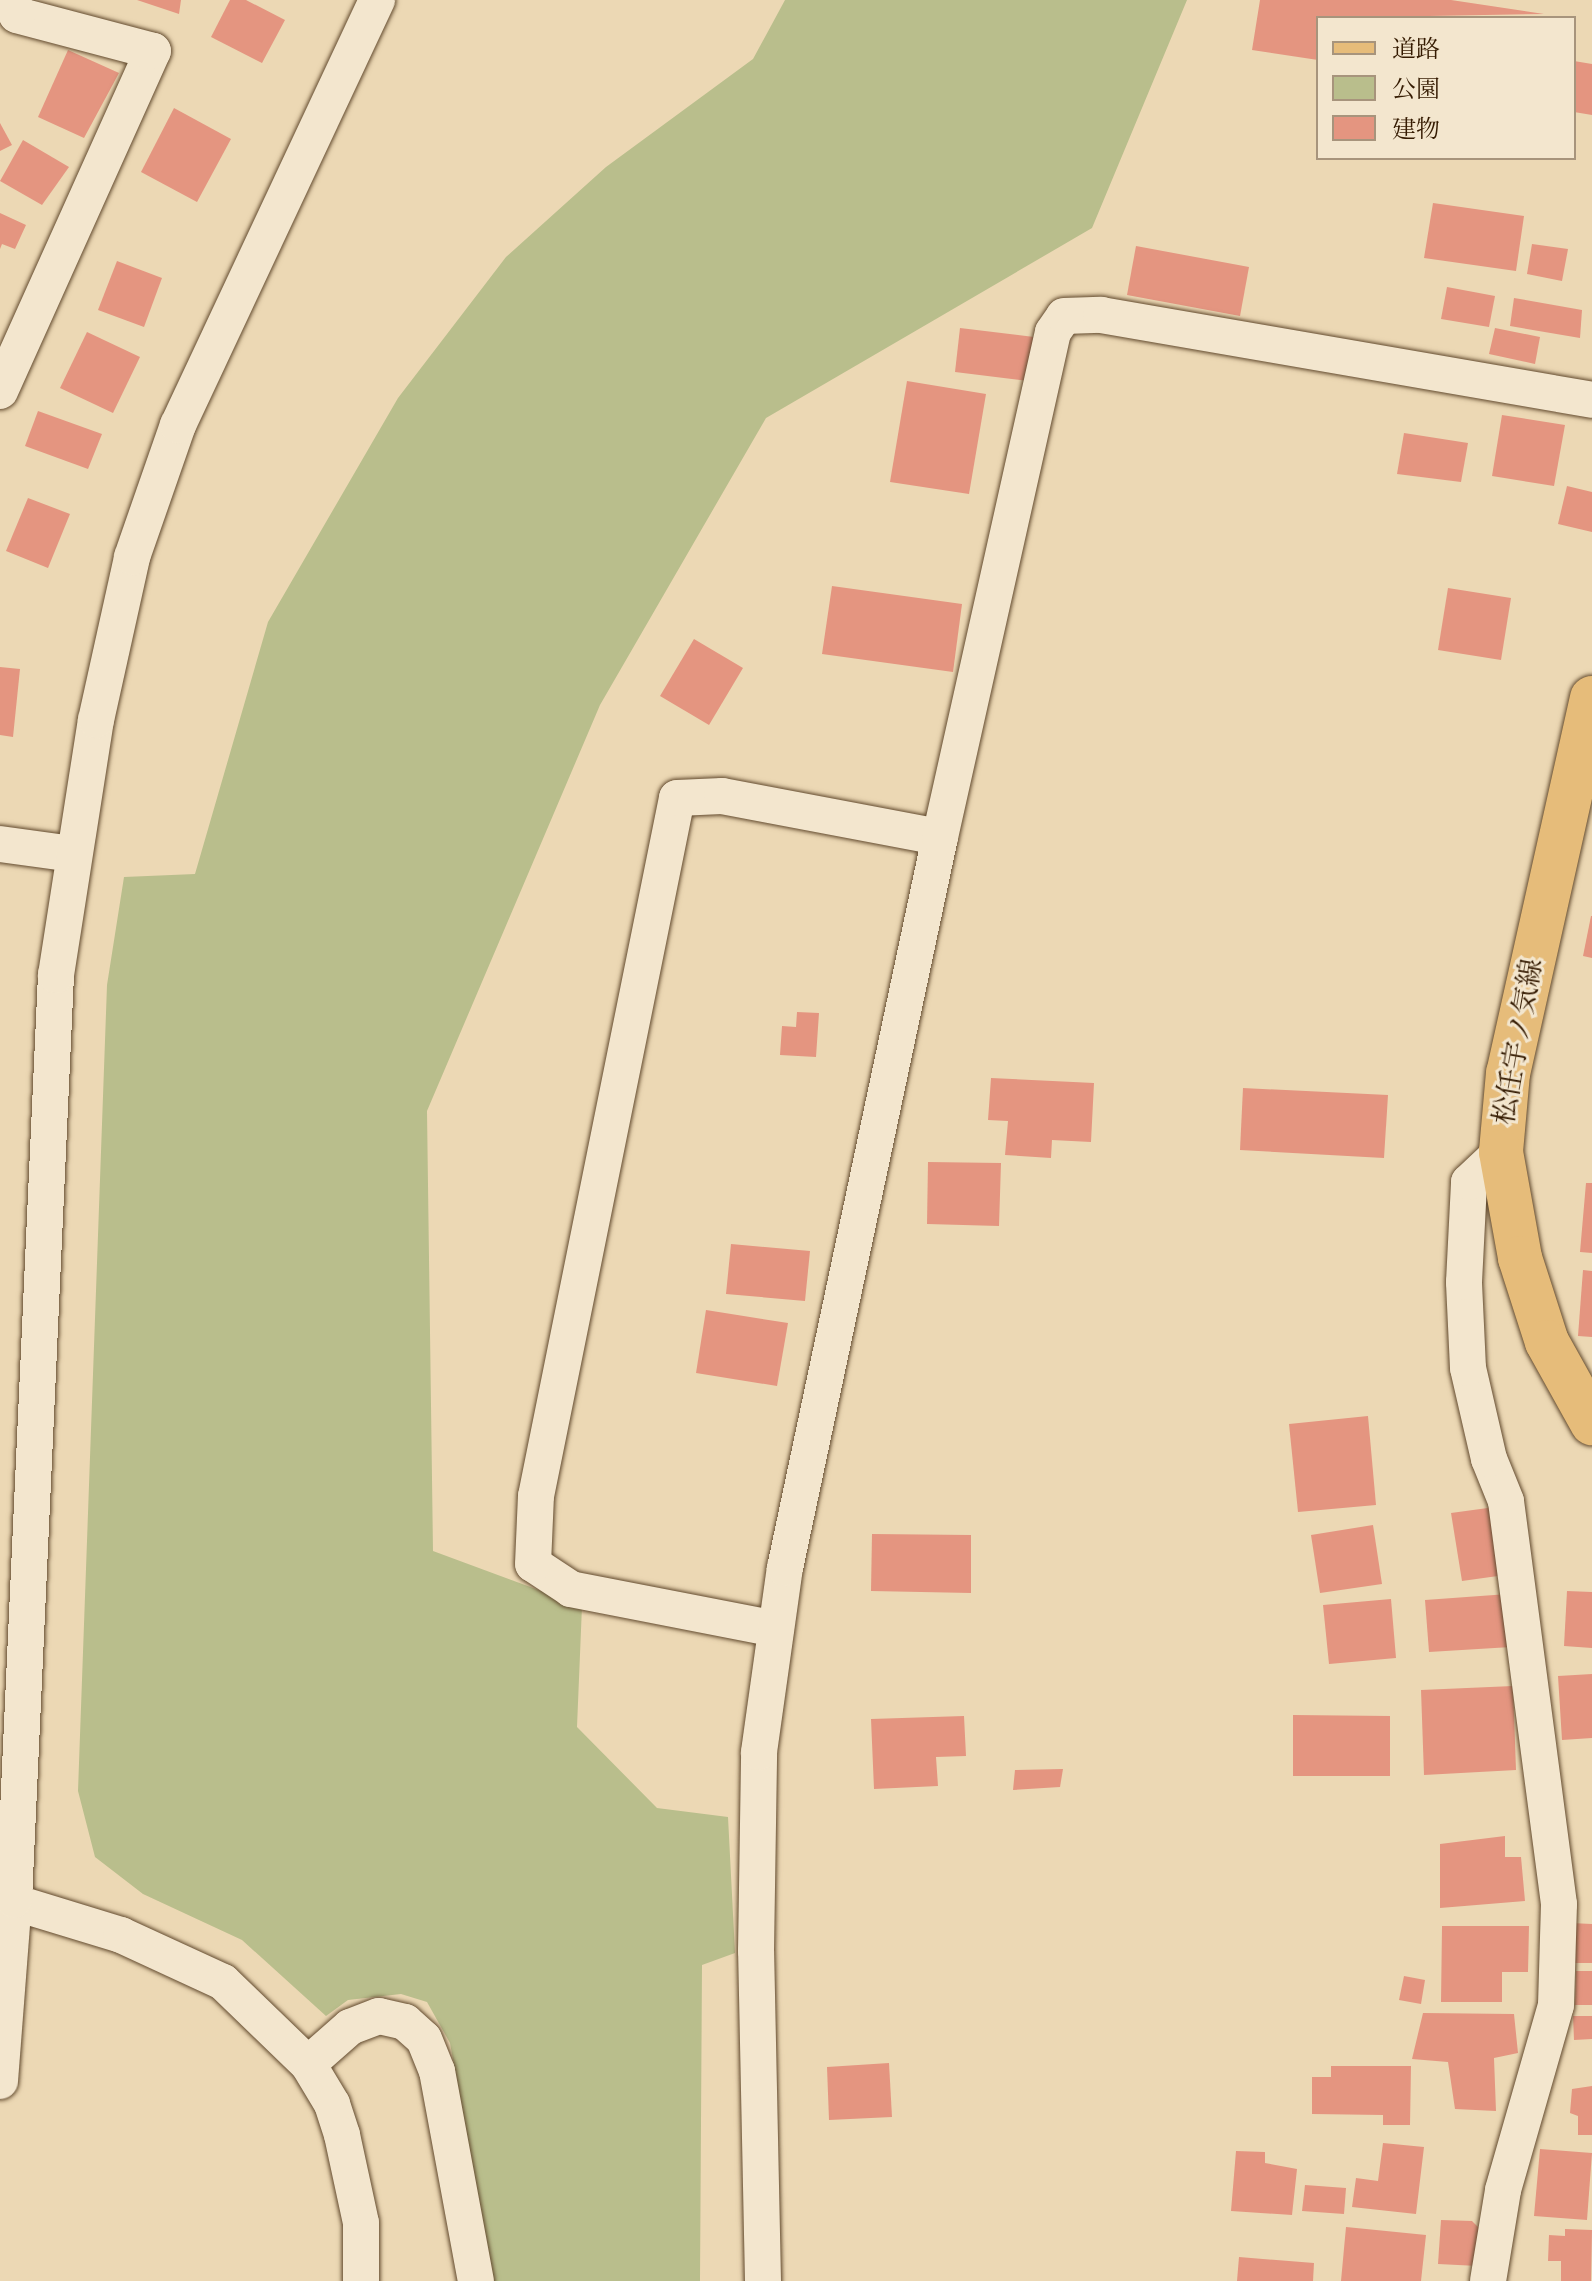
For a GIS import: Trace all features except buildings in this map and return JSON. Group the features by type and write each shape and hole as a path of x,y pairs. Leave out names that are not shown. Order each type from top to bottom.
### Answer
{"main road":[{"name":"松任宇ノ気線","path":"1592,698 1508,1073 1501,1152 1520,1258 1547,1342 1592,1423"}],"street":[{"path":"0,2081 56,975 73,854 132,557 178,425 377,0"},
{"path":"0,391 153,51 10,16"},
{"path":"763,2281 756,1951 759,1752 776,1629 940,837 1033,406 1053,332 1064,316 1101,315 1180,326 1592,400"},
{"path":"776,1629 571,1589 533,1564 536,1496 677,798 722,796 940,837"},
{"path":"0,844 73,854"},
{"path":"1488,2281 1503,2190 1556,2005 1559,1904 1506,1501 1489,1459 1468,1368 1464,1282 1469,1182 1501,1152"},
{"path":"7,1899 121,1935 223,1982 308,2064 332,2104 342,2135 361,2223 361,2281"},
{"path":"308,2064 350,2027 379,2016 405,2022 424,2039 437,2071 476,2281"}],"green space":[{"path":"785,0 1187,0 1092,228 766,418 600,705 427,1111 433,1551 582,1606 577,1727 657,1808 728,1817 735,1953 702,1965 700,2281 494,2281 450,2043 427,2002 401,1994 348,2000 326,2016 242,1940 143,1894 95,1857 78,1791 107,985 124,877 195,874 268,622 398,398 506,257 606,167 753,59"}]}
